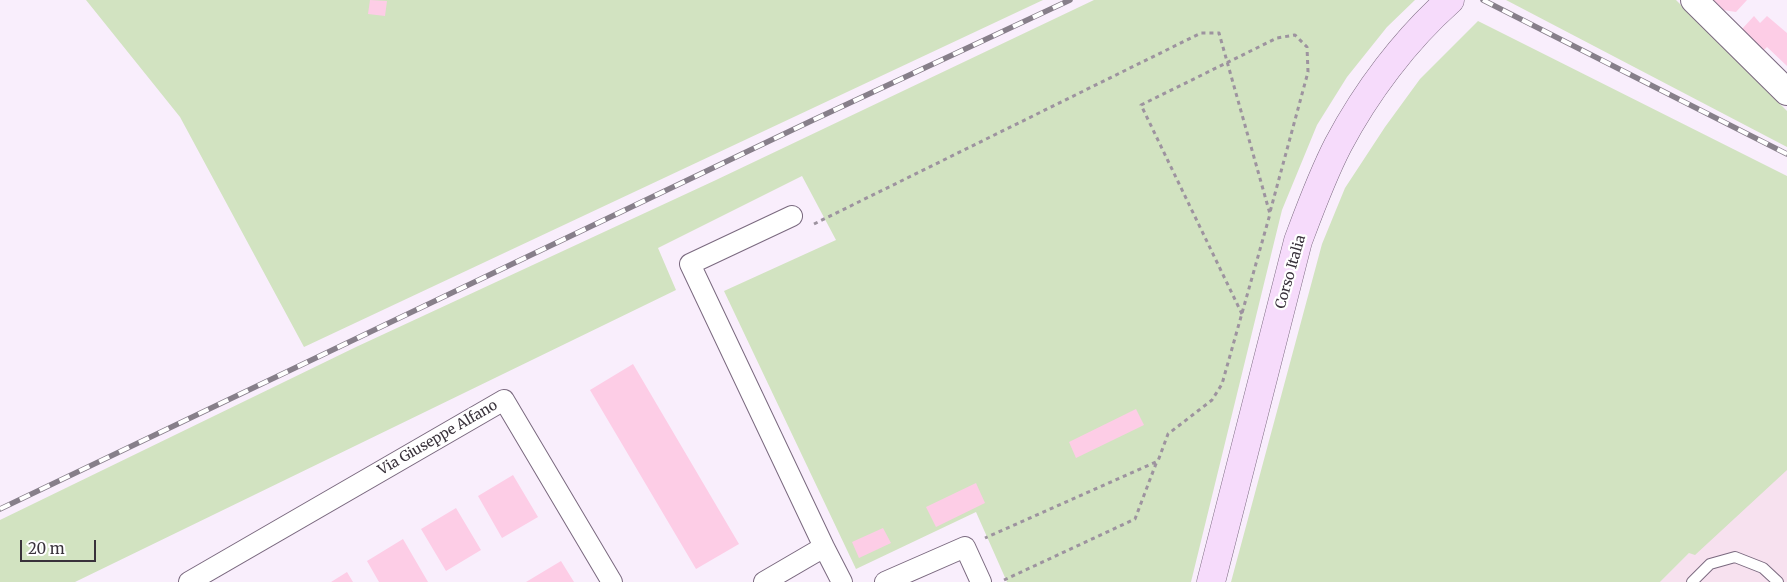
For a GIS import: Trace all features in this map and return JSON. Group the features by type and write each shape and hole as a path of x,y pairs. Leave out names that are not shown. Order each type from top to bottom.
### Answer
{"main road":[{"name":"Corso Italia","path":"1211,582 1298,241 1317,189 1338,145 1360,108 1385,72 1413,38 1450,0"}],"street":[{"path":"1694,0 1787,92"},
{"path":"792,216 690,264 842,582"},
{"name":"Via Giuseppe Alfano","path":"189,582 504,400 612,582"},
{"path":"764,582 824,547"},
{"path":"885,582 964,548 981,582"}],"lane":[{"path":"1692,582 1710,564 1735,557 1763,568 1778,582"}],"path":[{"path":"792,216 814,224 1201,33 1219,33 1270,212"},
{"path":"999,582 1135,518 1168,434 1212,400 1222,384 1242,314 1308,72 1307,47 1295,35 1277,38 1141,105 1242,314"},
{"path":"964,548 1158,461"}],"shaded area":[{"path":"1787,460 1787,582 1660,582 1689,553"}],"green space":[{"path":"86,0 1043,0 304,347 180,117"},
{"path":"1094,0 1415,0 1387,27 1347,77 1317,125 1282,210 1191,582 1007,582 976,512 856,569 724,291 836,240 802,176 658,248 676,290 75,582 0,582 0,520 356,347 716,180"},
{"path":"1506,0 1676,0 1787,111 1787,147"},
{"path":"1478,21 1787,176 1787,470 1695,555 1689,553 1660,582 1231,582 1322,244 1345,188 1385,127 1420,79"}],"building":[{"path":"370,0 387,1 385,16 368,14"},
{"path":"1713,0 1747,0 1736,12 1723,10"},
{"path":"1754,16 1760,23 1767,16 1787,33 1787,66 1767,47 1763,51 1742,29"},
{"path":"633,364 739,544 696,569 590,390"},
{"path":"1136,409 1144,425 1076,458 1069,442"},
{"path":"513,475 538,517 502,538 478,496"},
{"path":"976,483 985,503 936,527 926,507"},
{"path":"456,508 481,550 446,571 421,529"},
{"path":"883,528 891,543 859,558 852,542"},
{"path":"403,539 428,582 379,582 367,561"},
{"path":"561,561 574,582 526,582"},
{"path":"347,572 353,582 331,582"}],"railway":[{"path":"0,509 811,121 1070,0"},
{"path":"1483,0 1787,154"}]}
